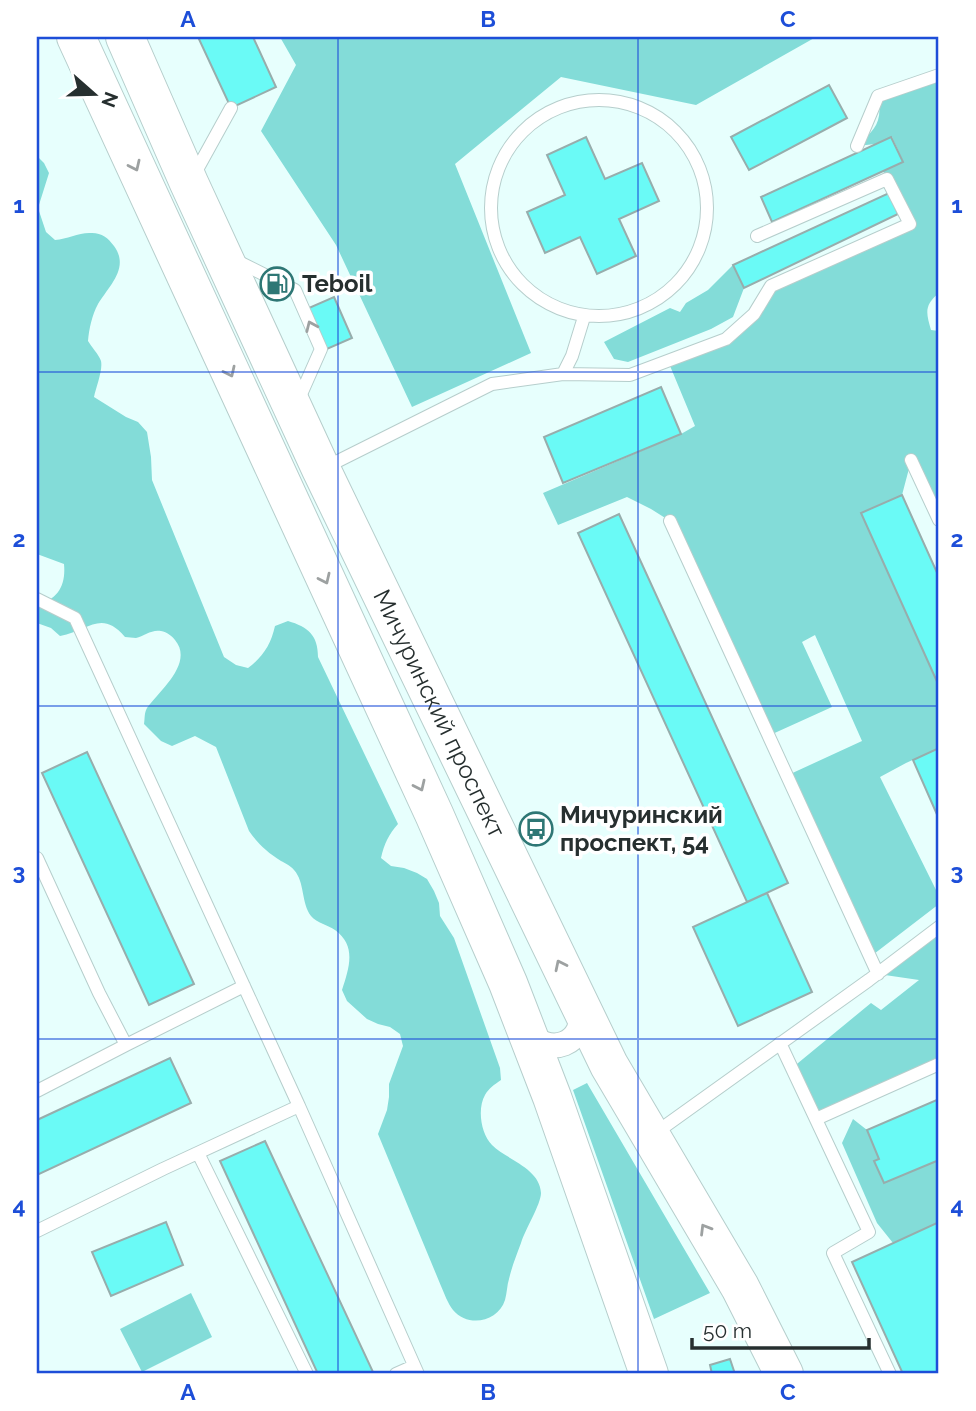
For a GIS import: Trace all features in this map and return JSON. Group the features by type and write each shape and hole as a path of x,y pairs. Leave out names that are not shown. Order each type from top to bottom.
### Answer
{"main road":[{"name":"Мичуринский проспект","path":"76,37 508,983 557,1110 649,1374"},
{"name":"Мичуринский проспект","path":"125,37 321,469 609,1065 740,1287 784,1374"}],"street":[{"path":"526,1028 531,1037 539,1043 549,1046 569,1042 581,1026 580,1006"}],"lane":[{"path":"857,146 878,96 939,75"},
{"path":"596,99 627,103 656,116 681,136 698,163 706,193 706,225 697,256 679,282 655,302 621,316 584,317 547,304 520,285 499,254 490,219 492,182 507,149 532,122 565,104 596,99"},
{"path":"189,183 232,108"},
{"path":"321,469 492,384 563,374 630,375 726,339 754,314 771,286 909,224 887,179 757,236"},
{"path":"222,254 295,290 321,349 294,411"},
{"path":"563,374 572,356 584,317"},
{"path":"911,460 939,520"},
{"path":"670,521 877,974"},
{"path":"37,599 75,618 299,1106 416,1370 396,1374"},
{"path":"37,858 126,1045"},
{"path":"651,1136 939,927"},
{"path":"37,1091 244,986"},
{"path":"780,1043 870,1232 833,1253 890,1374"},
{"path":"816,1119 939,1064"},
{"path":"37,1231 299,1106"},
{"path":"198,1153 307,1374"}],"shaded area":[{"path":"280,37 816,37 696,105 561,77 455,164 531,353 412,407 336,245 261,131 296,65"},
{"path":"939,75 939,293 931,301 927,314 931,330 939,331 939,520 911,461 902,495 861,513 939,686 939,748 880,777 939,896 939,904 870,957 786,776 862,741 815,635 802,642 832,707 768,736 670,521 627,497 558,525 543,493 695,426 668,361 726,339 771,286 909,224 883,171 903,161 892,137 875,144 857,146 876,125 879,113 878,96"},
{"path":"37,156 49,173 38,208 46,232 55,240 83,234 99,234 114,246 118,254 119,269 96,308 89,332 88,341 101,361 94,397 138,422 147,432 152,480 224,657 236,665 248,668 266,650 275,626 288,621 310,633 318,649 318,657 398,824 387,840 381,858 391,866 404,868 427,879 439,903 440,916 454,938 500,1068 501,1080 488,1090 481,1107 483,1128 492,1145 535,1177 541,1193 513,1265 505,1300 489,1318 474,1321 466,1319 459,1316 449,1305 378,1134 387,1110 389,1084 403,1046 400,1034 390,1027 367,1019 347,1001 342,990 349,966 346,943 335,930 311,916 300,880 294,870 267,851 249,831 216,747 195,736 172,746 161,741 144,724 147,708 178,667 180,649 175,640 167,633 158,631 136,638 125,637 109,624 102,623 60,636 51,628 37,623 37,605 50,599 59,590 64,579 64,564 37,554"},
{"path":"733,265 744,288 733,317 711,329 628,362 614,359 604,342 670,308 680,312 686,303 708,290"},
{"path":"939,927 939,1064 816,1119 792,1068 871,1003 881,1010 919,980 878,974"},
{"path":"587,1083 710,1293 654,1319 573,1090"},
{"path":"853,1119 867,1130 879,1159 875,1161 884,1183 939,1160 939,1222 893,1243 877,1223 842,1143"},
{"path":"191,1293 212,1337 142,1372 120,1329"}],"building":[{"path":"198,37 253,37 276,87 231,108"},
{"path":"829,85 847,118 749,170 731,137"},
{"path":"586,137 605,179 642,163 659,201 619,219 636,256 597,274 580,237 545,253 527,212 565,195 547,155"},
{"path":"891,137 903,162 772,222 761,197"},
{"path":"889,193 898,214 744,288 733,265"},
{"path":"334,297 352,338 320,352 302,311"},
{"path":"661,387 681,434 563,483 544,437"},
{"path":"902,495 939,577 939,686 861,513"},
{"path":"619,514 788,883 747,902 578,533"},
{"path":"939,748 939,819 913,760"},
{"path":"87,752 194,984 149,1005 42,773"},
{"path":"767,893 812,992 738,1026 693,927"},
{"path":"170,1058 191,1103 37,1175 37,1120"},
{"path":"939,1099 939,1160 884,1183 874,1161 879,1159 867,1130"},
{"path":"265,1141 373,1372 369,1374 318,1374 220,1161"},
{"path":"166,1222 183,1265 111,1296 92,1252"},
{"path":"939,1222 939,1374 903,1374 852,1262"},
{"path":"730,1359 735,1374 712,1374 710,1365"}],"place":[{"name":"Teboil","path":"277,284"},
{"name":"Мичуринский проспект, 54","path":"536,829"}]}
